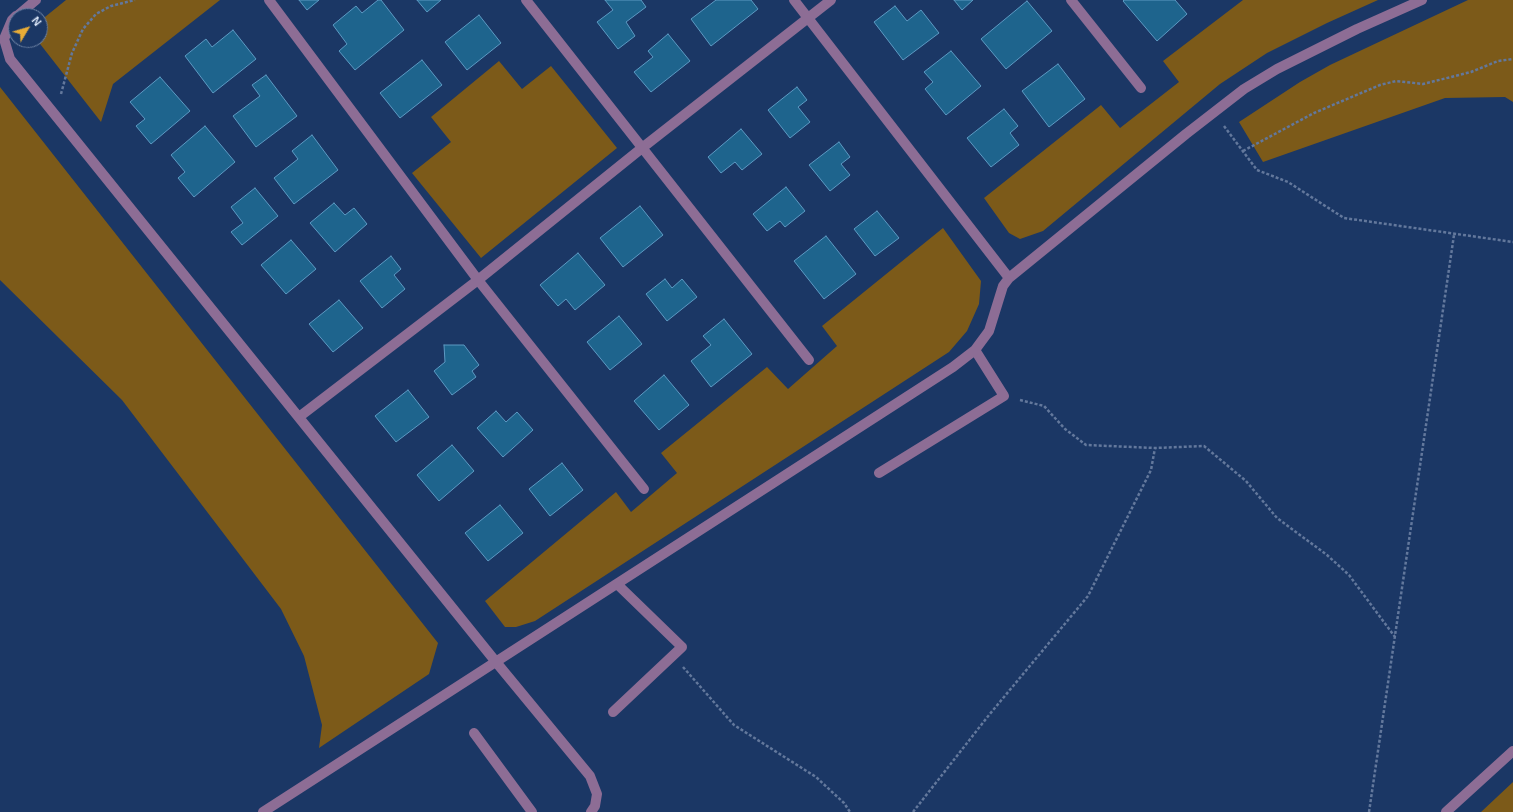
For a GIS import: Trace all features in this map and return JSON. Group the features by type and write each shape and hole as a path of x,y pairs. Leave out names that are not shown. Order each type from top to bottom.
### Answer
{"street":[{"path":"26,8 36,0"},
{"path":"269,0 478,280 644,489"},
{"path":"526,0 809,360"},
{"path":"794,0 1009,278"},
{"path":"299,417 478,280 642,148 831,0"},
{"path":"1071,0 1141,88"},
{"path":"263,812 953,367 975,350 989,332 1003,286 1009,278 1214,112 1244,89 1277,69 1357,29 1422,0"},
{"path":"8,27 4,39 10,59 496,662 590,776 597,794 595,806 591,812"},
{"path":"879,473 1004,396 975,350"},
{"path":"613,712 682,647 617,584"},
{"path":"474,733 532,812"},
{"path":"1446,812 1513,751"}],"path":[{"path":"55,115 72,53 83,29 96,14 111,6 135,0"},
{"path":"1243,151 1314,113 1380,85 1396,81 1423,84 1471,72 1498,61 1513,59"},
{"path":"1214,112 1257,170 1288,182 1344,218 1454,235 1513,242"},
{"path":"1369,812 1454,235"},
{"path":"1004,396 1044,406 1065,429 1086,445 1155,448 1204,446 1246,481 1277,518 1327,555 1349,575 1395,637"},
{"path":"913,812 989,715 1088,596 1151,470 1155,448"},
{"path":"674,656 734,725 816,777 844,803 850,812"}],"shaded area":[{"path":"66,0 220,0 113,84 101,122 43,48 48,48 48,15"},
{"path":"1243,0 1378,0 1327,23 1267,53 1220,84 1043,231 1020,239 1009,233 984,198 1101,105 1120,128 1179,82 1163,61"},
{"path":"1468,0 1513,0 1513,102 1505,97 1445,98 1263,162 1239,122 1300,82 1330,65"},
{"path":"499,61 522,89 551,66 617,148 481,258 412,173 451,142 431,117"},
{"path":"0,87 438,643 429,674 319,748 322,725 304,656 281,609 122,400 0,280"},
{"path":"943,228 981,281 979,304 967,331 949,352 535,621 516,627 505,627 485,601 616,492 631,512 677,473 661,453 767,367 788,389 837,346 822,326"},
{"path":"1513,782 1513,812 1481,812"}],"building":[{"path":"299,0 319,0 307,10"},
{"path":"378,0 381,0 404,30 355,70 339,51 347,44 333,25 356,6 362,13"},
{"path":"417,0 441,0 427,12"},
{"path":"605,0 641,0 646,7 626,22 635,36 618,49 597,22 613,10"},
{"path":"716,0 751,0 758,9 711,46 691,19"},
{"path":"954,0 973,0 962,10"},
{"path":"1175,0 1187,14 1157,41 1123,1"},
{"path":"1027,1 1052,31 1006,69 981,39"},
{"path":"895,6 907,21 921,10 939,33 903,60 874,22"},
{"path":"479,15 501,43 467,70 445,42"},
{"path":"233,30 256,59 213,93 185,56 206,39 212,47"},
{"path":"668,34 690,61 651,92 634,72 653,57 648,51"},
{"path":"951,51 981,86 946,115 925,89 933,82 924,72"},
{"path":"422,60 442,85 400,118 380,93"},
{"path":"1058,64 1085,99 1049,127 1022,91"},
{"path":"266,75 297,116 256,147 233,116 260,96 252,85"},
{"path":"160,77 190,111 151,144 136,126 145,119 130,102"},
{"path":"797,87 807,100 798,107 810,122 790,138 768,110"},
{"path":"1004,109 1018,126 1010,133 1019,145 991,167 967,138"},
{"path":"205,126 235,162 194,197 178,178 185,172 171,155"},
{"path":"741,129 762,154 742,170 735,162 721,173 708,157"},
{"path":"312,135 338,170 294,204 274,178 298,159 292,151"},
{"path":"839,142 850,157 841,164 850,175 830,191 809,165"},
{"path":"786,187 805,211 785,227 780,221 767,231 753,214"},
{"path":"255,188 278,216 242,245 231,232 243,223 231,207"},
{"path":"334,203 345,215 354,208 367,224 335,252 310,223"},
{"path":"640,206 663,235 623,267 600,238"},
{"path":"877,211 899,238 875,256 854,229"},
{"path":"826,236 856,274 824,299 794,261"},
{"path":"291,240 316,269 286,294 261,265"},
{"path":"578,253 605,285 575,310 566,299 558,306 540,285"},
{"path":"391,256 401,269 394,275 405,289 382,308 360,281"},
{"path":"665,279 672,288 682,279 697,297 667,321 646,294"},
{"path":"339,300 363,328 333,352 309,324"},
{"path":"619,316 642,344 610,370 587,342"},
{"path":"724,319 752,354 711,387 691,361 711,345 703,336"},
{"path":"444,345 464,345 479,365 472,371 476,377 452,395 434,371 445,362"},
{"path":"664,375 689,405 659,430 634,401"},
{"path":"408,390 429,417 396,442 375,416"},
{"path":"496,411 506,422 517,412 533,430 503,457 477,428"},
{"path":"452,445 474,471 439,501 417,475"},
{"path":"562,463 583,490 550,516 529,489"},
{"path":"500,505 523,533 488,561 465,533"}]}
